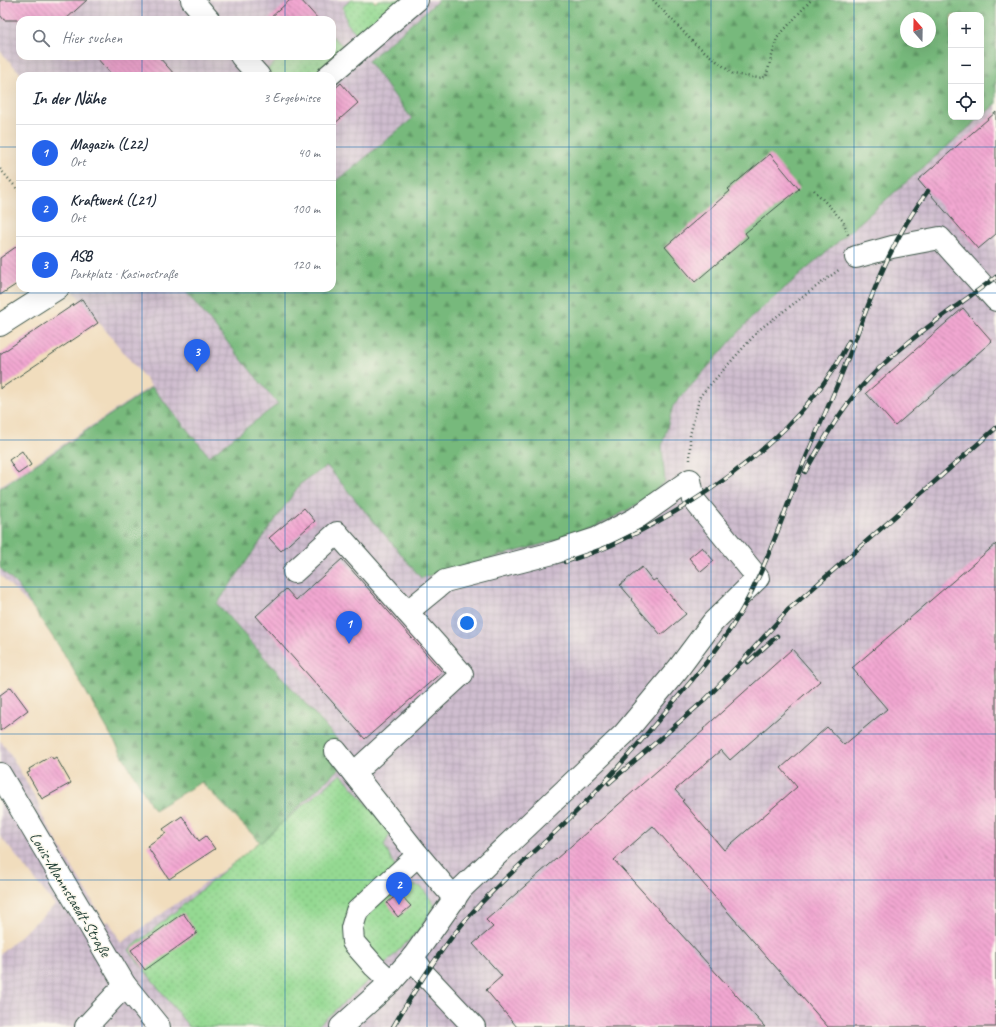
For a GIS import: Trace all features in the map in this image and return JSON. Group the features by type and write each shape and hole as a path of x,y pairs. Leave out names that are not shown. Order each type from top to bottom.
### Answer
{"street":[{"path":"192,0 206,16"},
{"path":"333,72 417,0"},
{"path":"245,60 255,72"},
{"path":"856,257 892,247 940,238 996,300"},
{"path":"0,325 52,292"},
{"path":"341,1027 391,982 413,957 462,888 624,734 678,669 713,622 758,578 694,500 690,480 635,519 596,539 553,553 445,581 407,612"},
{"path":"294,572 337,532 462,674 354,773"},
{"path":"336,751 418,855 455,898"},
{"name":"Louis-Mannstaedt-Straße","path":"0,774 125,985 153,1019"},
{"path":"391,982 374,966 353,942 352,928 357,911 418,855"},
{"path":"413,957 425,976 474,1027"},
{"path":"86,1027 125,985"}],"path":[{"path":"652,0 694,43 733,74 758,78 766,77 777,38 811,0"},
{"path":"0,169 16,187"},
{"path":"690,480 690,435 700,396 760,329 856,257 843,221 814,190"}],"shaded area":[{"path":"0,0 373,0 375,3 378,0 996,0 996,1027 0,1027 0,954 55,905 0,836 0,740 10,754 41,807 38,809 105,923 109,921 121,943 261,843 0,575 0,486 151,386 74,292 336,292 336,72 19,72 0,51"}],"green space":[{"path":"351,0 373,0 375,3 378,0 403,0 359,36 347,23 343,7"},
{"path":"439,0 996,0 996,104 984,114 984,12 948,12 948,120 978,120 755,314 673,406 662,446 665,482 637,505 597,526 550,542 421,578 327,466 300,484 217,604 352,756 261,843 201,782 154,810 63,652 18,586 0,568 0,488 152,387 209,456 278,404 186,292 336,292 336,182 412,119 368,61"},
{"path":"336,40 343,46 344,50 336,57"},
{"path":"278,60 332,60 318,72 269,72 267,70"},
{"path":"341,774 391,832 384,845 403,883 421,887 435,905 420,929 370,979 316,1027 189,1027 129,950"}],"building":[{"path":"0,0 87,0 69,16 16,16 16,20 4,20 0,15"},
{"path":"290,0 301,0 315,16 272,16"},
{"path":"99,60 162,60 172,72 109,72"},
{"path":"341,83 358,103 336,122 336,87"},
{"path":"996,112 996,234 978,249 918,180"},
{"path":"770,154 799,189 745,233 748,237 695,282 665,247 730,191 728,189"},
{"path":"16,247 16,285 0,295 0,258"},
{"path":"82,299 98,323 0,389 0,354"},
{"path":"963,308 992,341 895,426 866,393"},
{"path":"22,451 31,465 18,474 9,460"},
{"path":"304,508 315,521 281,551 269,538"},
{"path":"996,544 996,1027 828,1027 653,826 614,860 765,1027 517,1027 486,990 502,976 473,944 493,927 486,920 704,730 703,729 792,649 820,681 730,760 721,750 675,790 684,800 682,801 724,850 797,787 781,768 827,727 844,745 887,709 852,668"},
{"path":"702,547 714,561 701,572 689,558"},
{"path":"342,559 442,672 365,739 256,616 286,589 296,600"},
{"path":"642,567 653,581 656,579 686,614 661,635 620,585"},
{"path":"11,687 28,710 0,731 0,695"},
{"path":"51,756 53,759 56,757 71,783 42,799 27,773 30,772 29,769"},
{"path":"182,816 199,841 206,836 215,849 169,879 147,846 166,833 163,829"},
{"path":"399,893 411,906 398,917 387,903"},
{"path":"183,913 197,933 145,970 131,950"}],"railway":[{"path":"393,1027 429,969 459,928 496,888 575,813 610,776 703,667 735,622 764,565 800,471 889,256 913,212 928,191"},
{"path":"805,472 831,428 862,386 892,356 926,328 996,277"},
{"path":"565,562 610,546 650,526 684,506 749,460 779,434 806,405 830,374 849,341"},
{"path":"609,783 706,699 788,610 996,428"},
{"path":"748,662 777,636"}],"place":[{"name":"ASB","path":"197,372"},
{"name":"Magazin (L22)","path":"349,644"},
{"name":"Kraftwerk (L21)","path":"399,905"}]}
